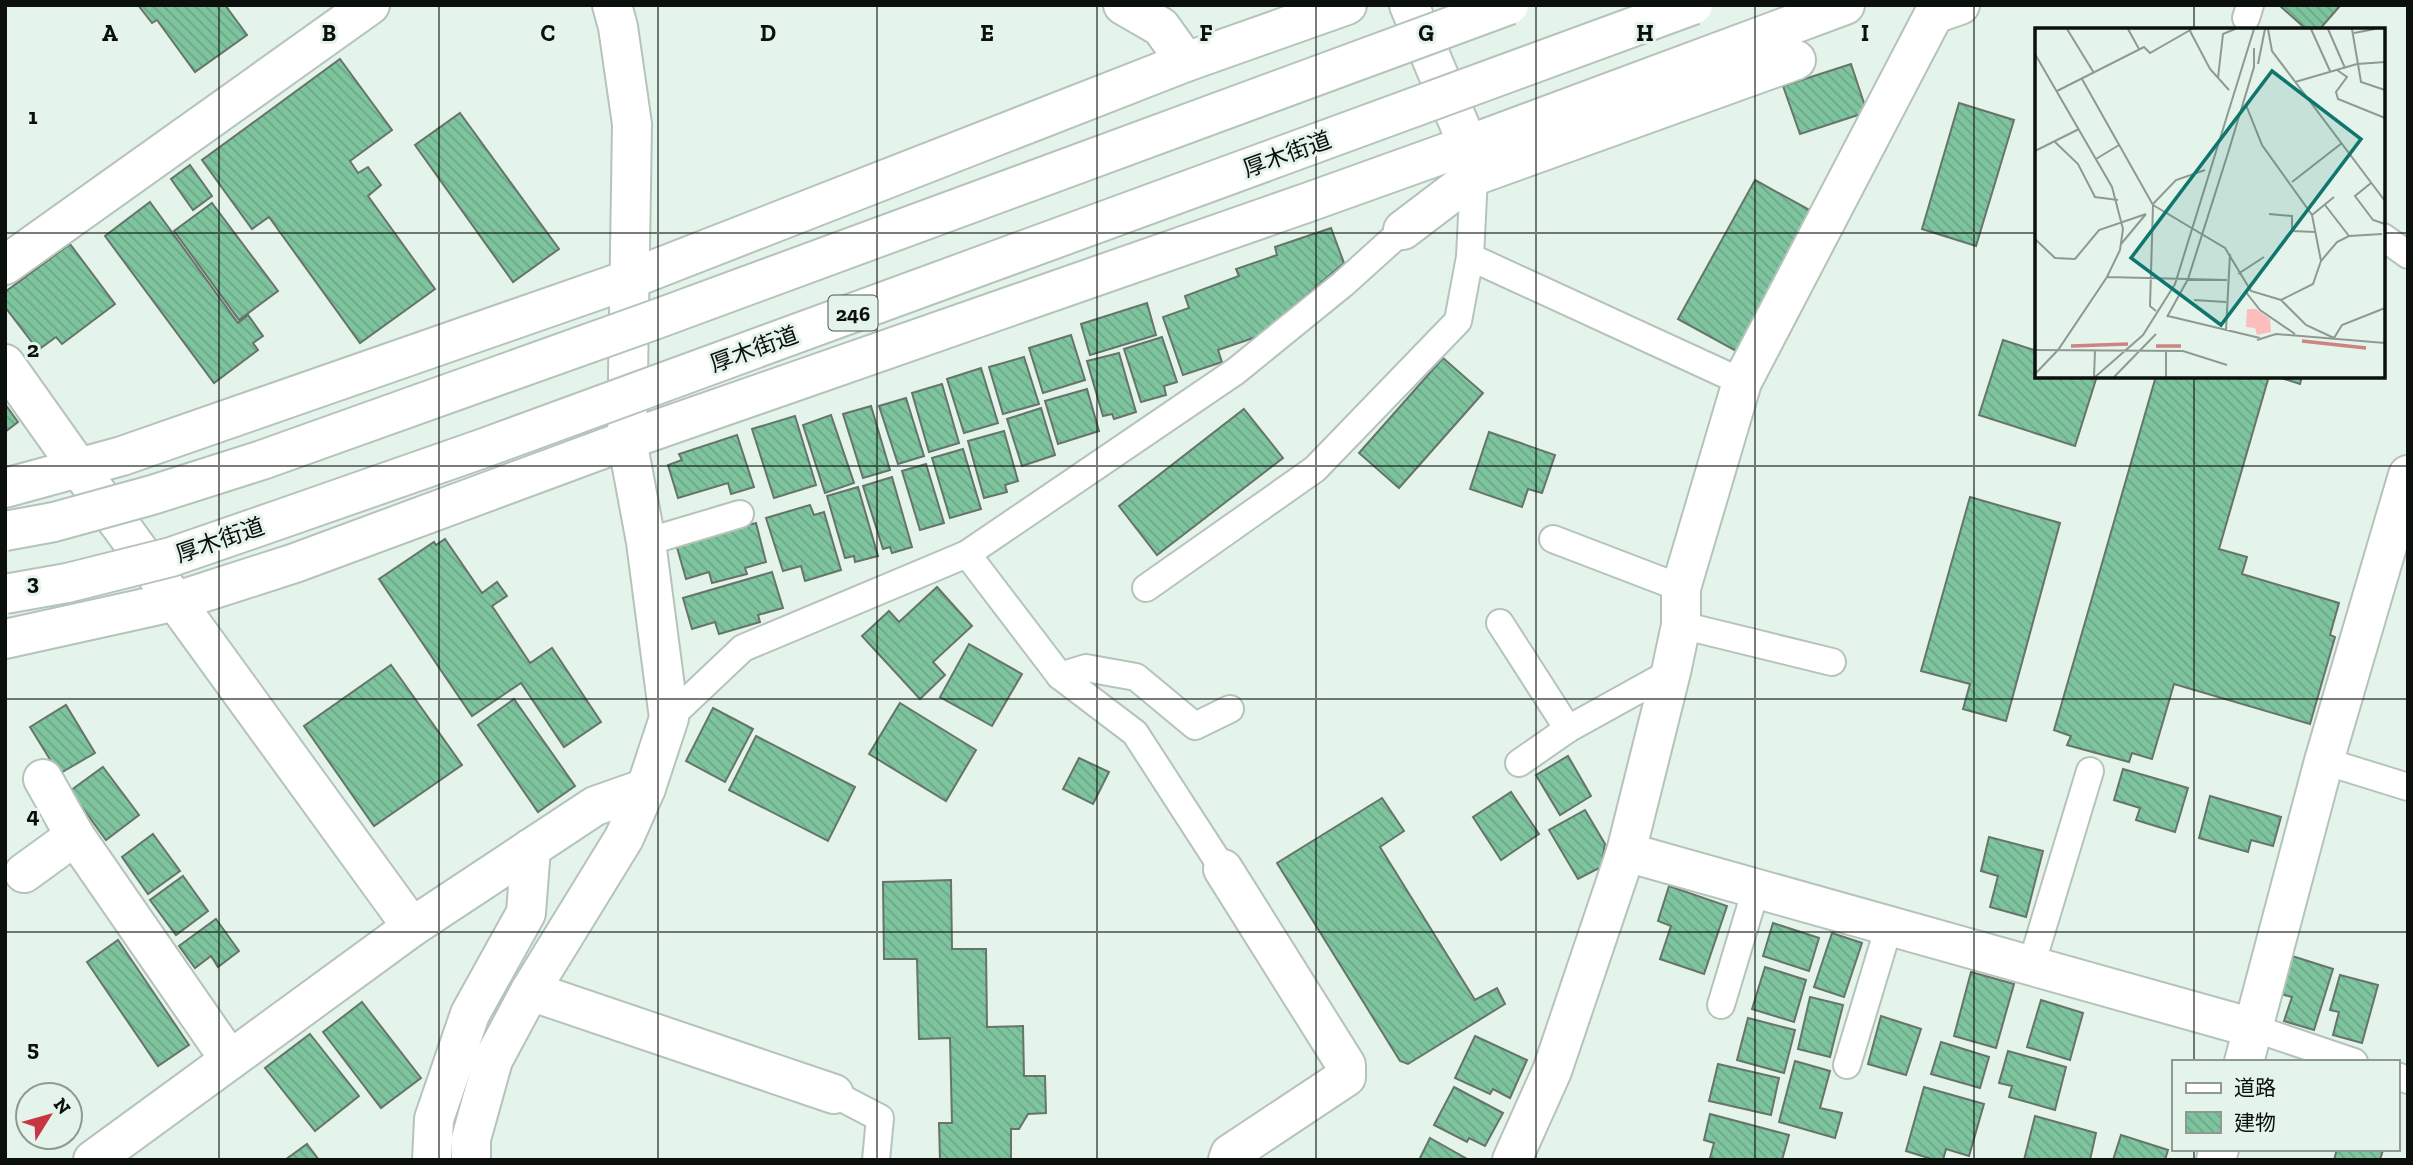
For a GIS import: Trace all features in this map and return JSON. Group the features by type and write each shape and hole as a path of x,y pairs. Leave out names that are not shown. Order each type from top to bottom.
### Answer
{"main road":[{"path":"5,265 370,5"},
{"path":"471,1160 471,1139 494,1060 530,991 624,838 646,789 669,718 646,542 627,440 632,124 618,27 612,5"},
{"path":"1122,5 1161,27 1186,62"},
{"path":"5,488 122,456 630,279 1186,62 1347,5"},
{"path":"1409,5 1471,160"},
{"path":"5,531 54,522 140,499 275,455 654,320 1510,5"},
{"name":"厚木街道","path":"5,594 67,583 171,557 278,520 498,443 1693,5"},
{"path":"1403,230 1471,160 1845,5"},
{"path":"1512,1160 1552,1071 1626,852 1671,672 1681,606 1742,382 1934,14 1960,5"},
{"path":"5,639 177,601 295,563 627,440 1309,202 1471,160 1796,60"},
{"path":"5,363 412,927"},
{"path":"1626,852 2031,966 2248,1045 2324,761 2408,475"},
{"path":"43,779 75,836 230,1060"},
{"path":"93,1160 412,927 596,806 646,789"},
{"path":"24,873 75,836"},
{"path":"432,1160 434,1119 470,1014 526,913 531,848"},
{"path":"1223,869 1346,1065 1346,1077 1230,1154 1228,1160"},
{"path":"530,991 834,1094"}],"lane":[{"path":"1146,588 1315,469 1458,321 1470,257 1471,160"},
{"path":"669,718 743,648 967,554 1236,371 1343,284 1403,230"},
{"path":"2385,238 2408,255"},
{"path":"1470,257 1742,382"},
{"path":"646,542 740,514"},
{"path":"1553,539 1681,606 1832,662"},
{"path":"967,554 1060,676 1135,733 1223,869"},
{"path":"1500,623 1568,729"},
{"path":"1060,676 1086,668 1136,677 1195,726 1230,709"},
{"path":"1519,763 1568,729 1671,672"},
{"path":"2324,761 2408,787"},
{"path":"2031,966 2090,771"},
{"path":"1721,1004 1756,889"},
{"path":"1847,1065 1889,926"},
{"path":"2248,1045 2342,1060"},
{"path":"834,1094 880,1118 876,1160"}],"building":[{"path":"138,5 225,5 247,35 195,72 157,20 152,23"},
{"path":"2279,5 2339,7 2321,28 2305,28"},
{"path":"340,59 392,130 350,161 358,173 368,167 381,185 368,196 435,289 360,343 269,217 252,229 202,160"},
{"path":"1851,64 1867,112 1800,134 1783,86"},
{"path":"1959,103 2014,120 1976,246 1922,229"},
{"path":"460,113 559,249 513,282 415,145"},
{"path":"190,165 212,196 193,210 171,179"},
{"path":"1755,180 1813,212 1736,351 1678,319"},
{"path":"150,202 238,323 248,315 263,336 253,343 258,350 214,383 105,236"},
{"path":"212,203 278,291 239,320 174,231"},
{"path":"1331,228 1344,263 1259,336 1218,350 1222,362 1183,375 1163,317 1189,308 1185,296 1239,276 1236,269 1277,255 1275,247"},
{"path":"70,244 115,304 62,344 56,337 38,350 5,307 5,292"},
{"path":"1147,303 1156,335 1090,355 1081,324"},
{"path":"1071,335 1085,380 1043,393 1029,348"},
{"path":"1162,337 1177,382 1164,386 1166,395 1141,402 1124,349"},
{"path":"2003,340 2035,350 2035,378 2096,378 2075,446 1979,415"},
{"path":"1119,353 1136,412 1114,419 1112,414 1103,416 1087,361"},
{"path":"1024,357 1039,404 1003,414 989,367"},
{"path":"1443,358 1483,393 1399,488 1359,453"},
{"path":"981,368 998,423 964,433 947,379"},
{"path":"2155,378 2268,378 2219,549 2247,557 2242,574 2339,603 2330,635 2335,637 2310,724 2174,684 2152,759 2132,753 2129,762 2067,745 2071,736 2054,730"},
{"path":"2281,378 2302,378 2300,384"},
{"path":"942,384 959,443 929,452 912,393"},
{"path":"1087,389 1099,431 1058,444 1045,401"},
{"path":"906,398 924,456 898,464 879,406"},
{"path":"5,404 18,422 5,432"},
{"path":"871,406 890,470 863,478 843,414"},
{"path":"1041,408 1055,455 1022,466 1007,419"},
{"path":"1244,409 1283,458 1157,555 1119,506"},
{"path":"831,415 854,483 825,493 803,425"},
{"path":"795,416 816,485 774,498 752,429"},
{"path":"1004,431 1018,481 1005,485 1007,492 984,498 968,441"},
{"path":"1489,432 1555,455 1542,493 1528,489 1522,507 1470,489"},
{"path":"737,435 754,487 731,494 728,483 678,498 668,465 682,460 679,454"},
{"path":"963,449 981,509 950,518 932,458"},
{"path":"926,464 944,523 920,530 902,471"},
{"path":"892,477 912,547 892,553 890,547 883,549 863,486"},
{"path":"858,487 878,556 855,562 854,556 845,558 827,496"},
{"path":"1970,497 2060,523 2006,721 1963,709 1970,684 1921,671"},
{"path":"810,505 814,515 824,512 841,570 805,581 801,566 783,571 766,518"},
{"path":"756,523 766,562 745,568 747,574 712,583 709,572 686,579 676,544"},
{"path":"445,539 482,593 497,582 507,596 492,606 530,663 552,648 601,722 564,747 521,683 472,716 379,579 434,542 436,545"},
{"path":"772,572 783,608 758,615 760,622 719,634 715,622 692,629 683,598"},
{"path":"937,587 972,626 933,662 945,675 920,699 862,636 889,611 899,622"},
{"path":"969,644 1022,674 992,726 940,697"},
{"path":"391,665 462,765 374,826 304,726"},
{"path":"514,699 575,786 538,812 478,725"},
{"path":"900,703 976,750 946,801 869,754"},
{"path":"66,705 95,753 59,774 30,727"},
{"path":"713,708 753,729 725,782 686,761"},
{"path":"756,736 855,787 828,841 729,790"},
{"path":"1568,756 1591,796 1560,815 1536,775"},
{"path":"1079,758 1109,772 1093,804 1063,789"},
{"path":"103,767 139,815 106,840 70,791"},
{"path":"2123,769 2188,788 2175,832 2136,820 2140,808 2114,800"},
{"path":"1511,792 1539,834 1501,860 1473,817"},
{"path":"2210,796 2281,817 2273,846 2251,840 2248,852 2199,838"},
{"path":"1382,798 1404,831 1380,847 1475,1000 1497,988 1505,1004 1408,1064 1400,1061 1277,863"},
{"path":"1585,810 1605,844 1601,867 1578,879 1549,830"},
{"path":"153,834 180,871 148,894 122,857"},
{"path":"1989,837 2043,851 2026,917 1990,907 1998,876 1981,871"},
{"path":"183,876 208,911 176,935 150,900"},
{"path":"951,880 952,949 986,949 987,1027 1023,1026 1024,1076 1045,1076 1046,1113 1028,1114 1019,1129 1011,1129 1011,1160 940,1160 939,1123 952,1123 950,1038 919,1039 917,959 884,959 883,882"},
{"path":"1669,886 1727,906 1704,974 1660,959 1671,926 1658,921"},
{"path":"216,919 239,951 218,967 211,956 195,968 179,946"},
{"path":"1773,923 1819,938 1809,971 1763,956"},
{"path":"1832,933 1862,943 1844,997 1814,987"},
{"path":"118,940 189,1045 158,1066 87,962"},
{"path":"2292,956 2333,969 2314,1030 2284,1021 2292,997 2280,994"},
{"path":"1765,967 1806,980 1794,1022 1752,1009"},
{"path":"1971,972 2014,984 1996,1048 1954,1036"},
{"path":"2340,975 2378,985 2362,1043 2333,1035 2339,1012 2330,1010"},
{"path":"1810,997 1843,1005 1830,1057 1798,1049"},
{"path":"2041,1000 2083,1013 2070,1060 2027,1047"},
{"path":"362,1002 421,1078 381,1108 323,1032"},
{"path":"1881,1016 1921,1029 1906,1075 1868,1064"},
{"path":"1748,1018 1795,1030 1784,1073 1737,1060"},
{"path":"310,1034 359,1096 315,1131 265,1068"},
{"path":"1475,1036 1527,1060 1510,1098 1493,1089 1490,1094 1455,1078"},
{"path":"1941,1042 1989,1057 1980,1088 1931,1074"},
{"path":"2008,1051 2066,1067 2055,1110 2009,1097 2012,1086 1999,1083"},
{"path":"1795,1061 1830,1071 1820,1108 1842,1113 1835,1138 1779,1122"},
{"path":"1718,1064 1779,1078 1771,1115 1709,1101"},
{"path":"1454,1087 1503,1113 1485,1146 1469,1138 1467,1142 1434,1125"},
{"path":"1924,1087 1984,1104 1969,1156 1946,1149 1943,1160 1935,1160 1906,1151"},
{"path":"1710,1114 1789,1135 1782,1160 1710,1158 1714,1143 1704,1140"},
{"path":"2035,1116 2096,1133 2090,1160 2024,1160"},
{"path":"2121,1135 2168,1150 2165,1160 2113,1160"},
{"path":"1430,1138 1469,1160 1419,1160"},
{"path":"307,1144 319,1160 285,1160"},
{"path":"2336,1151 2383,1151 2380,1160 2334,1160"}]}
